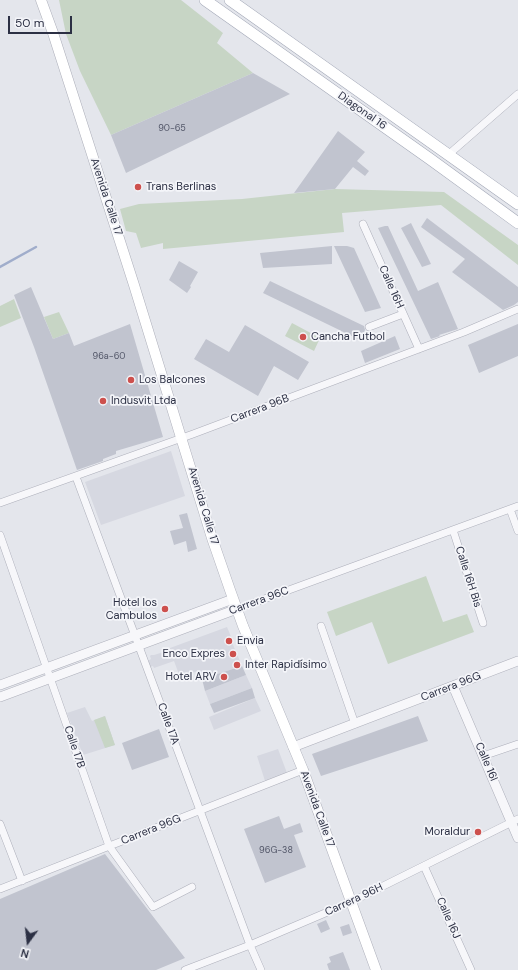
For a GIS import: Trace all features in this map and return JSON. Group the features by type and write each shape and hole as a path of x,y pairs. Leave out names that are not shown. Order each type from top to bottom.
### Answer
{"main road":[{"name":"Avenida Calle 17","path":"41,0 134,285 233,599 303,770 376,970"},
{"name":"Avenida Calle 17","path":"46,0 53,34"},
{"name":"Diagonal 16","path":"205,0 518,223"},
{"name":"Diagonal 16","path":"230,0 518,204"}],"street":[{"path":"448,154 518,94"},
{"name":"Calle 16H","path":"363,224 419,349"},
{"name":"Carrera 96B","path":"0,503 182,439 464,332 518,309"},
{"path":"369,327 403,314"},
{"name":"Calle 17A","path":"76,476 250,945 261,970"},
{"name":"Carrera 96C","path":"0,697 518,506"},
{"path":"510,509 518,531"},
{"name":"Calle 16H Bis","path":"453,530 483,623"},
{"name":"Calle 17B","path":"0,535 109,846 153,907 192,887"},
{"name":"Carrera 96C","path":"0,685 233,599"},
{"path":"321,626 355,724"},
{"name":"Carrera 96G","path":"294,747 518,661"},
{"name":"Calle 16I","path":"453,686 483,756 515,820 518,838"},
{"path":"483,756 518,744"},
{"name":"Carrera 96G","path":"0,889 303,770"},
{"name":"Carrera 96H","path":"185,970 250,945 351,902 515,820"},
{"path":"0,824 22,881"},
{"name":"Calle 16J","path":"424,866 471,970"}],"shaded area":[{"path":"171,451 185,496 101,525 85,482"},
{"path":"227,627 242,666 202,679 198,671 180,677 174,661 154,668 153,666 150,667 148,661 151,659 151,655 170,650 170,648"},
{"path":"246,675 252,688 210,704 205,691"},
{"path":"255,698 261,711 214,730 209,717"},
{"path":"85,707 92,721 105,716 115,745 83,755 67,713"},
{"path":"278,749 287,773 265,781 257,756"}],"green space":[{"path":"59,0 181,0 223,33 217,43 253,73 111,135 80,71 66,34"},
{"path":"335,189 444,192 518,245 518,265 441,205 342,213 344,232 163,249 163,243 141,248 136,233 126,231 120,209 139,204 242,199"},
{"path":"14,299 21,318 0,327 0,306"},
{"path":"59,312 69,333 53,339 44,317"},
{"name":"Cancha Futbol","path":"292,323 320,338 314,351 285,336"},
{"path":"426,576 443,622 467,614 474,632 388,664 372,622 336,636 327,612"},
{"path":"105,716 115,745 105,748 94,720"}],"building":[{"path":"253,73 290,94 126,173 111,135"},
{"path":"338,131 365,152 357,161 369,171 365,176 353,167 335,189 294,193"},
{"path":"427,218 518,287 518,302 503,310 452,272 465,259 421,227"},
{"path":"411,223 431,264 422,267 401,228"},
{"path":"388,226 418,291 438,282 458,329 431,339 378,228"},
{"path":"332,246 332,264 263,268 260,253"},
{"path":"334,246 347,246 354,248 381,308 365,312"},
{"path":"179,261 198,272 187,293 169,280"},
{"path":"270,281 364,326 365,330 360,340 263,293"},
{"name":"Indusvit Ltda","path":"31,287 53,339 69,333 74,346 130,324 163,437 116,451 116,454 103,459 103,461 77,470 34,347 14,295"},
{"path":"518,324 518,356 479,373 468,345"},
{"path":"245,325 309,362 298,380 274,366 258,396 194,359 206,339 229,352"},
{"path":"395,336 400,349 365,363 361,351"},
{"path":"187,513 197,549 188,552 186,541 174,545 170,531 183,528 179,515"},
{"name":"Hotel ARV","path":"242,666 246,675 205,691 202,679"},
{"path":"252,688 255,698 214,713 210,704"},
{"path":"418,716 428,741 321,776 312,754"},
{"path":"159,729 169,757 132,770 122,743"},
{"path":"279,816 284,829 300,823 303,832 294,835 306,867 265,883 244,829"},
{"path":"105,854 185,958 156,970 0,970 0,899"},
{"path":"326,920 330,929 321,933 317,924"},
{"path":"349,924 352,933 343,936 340,927"},
{"path":"343,952 350,970 329,970 327,964 331,962 329,957"}],"waterway":[{"path":"0,267 36,247"}],"place":[{"name":"Trans Berlinas","path":"138,187"},
{"name":"Cancha Futbol","path":"303,337"},
{"name":"Los Balcones","path":"131,380"},
{"name":"Indusvit Ltda","path":"103,401"},
{"name":"Hotel los Cambulos","path":"165,609"},
{"name":"Envia","path":"229,641"},
{"name":"Enco Expres","path":"233,654"},
{"name":"Inter Rapidísimo","path":"237,665"},
{"name":"Hotel ARV","path":"224,677"},
{"name":"Moraldur","path":"478,832"}]}
